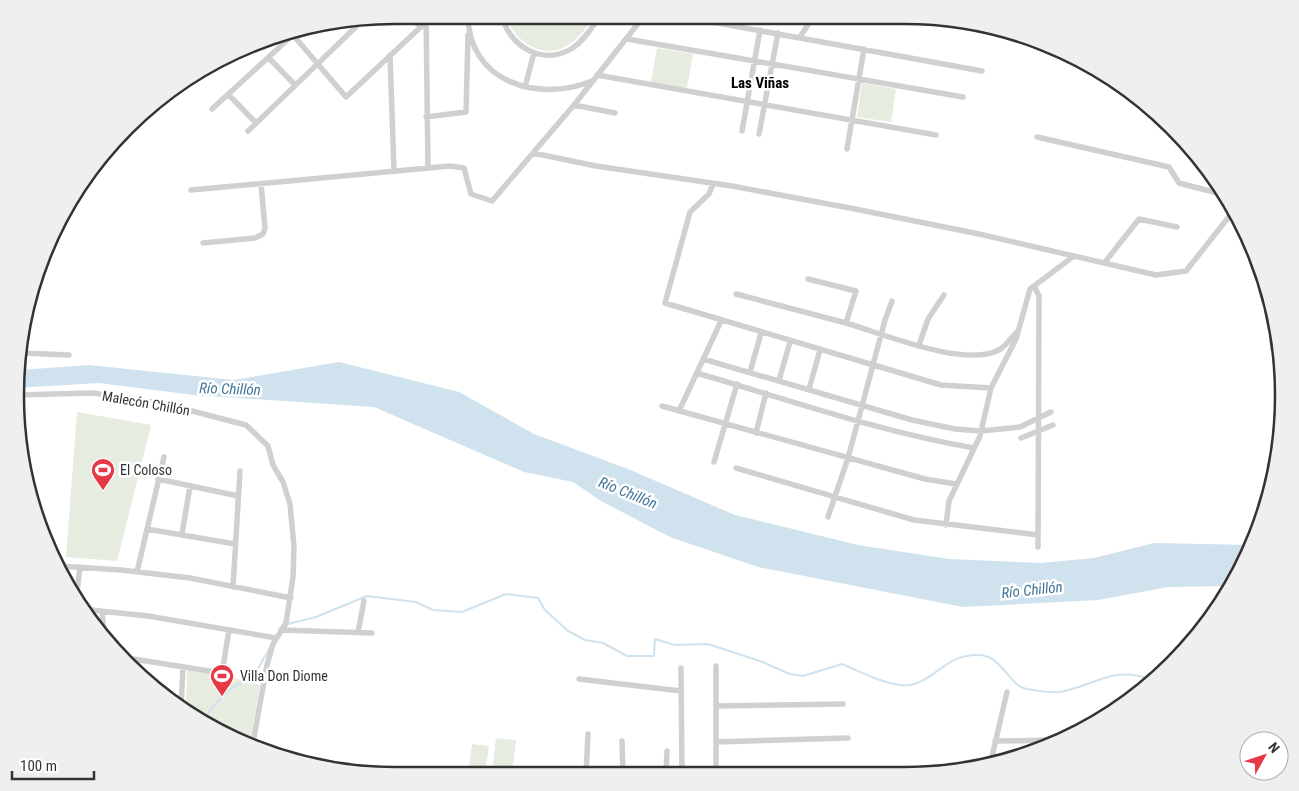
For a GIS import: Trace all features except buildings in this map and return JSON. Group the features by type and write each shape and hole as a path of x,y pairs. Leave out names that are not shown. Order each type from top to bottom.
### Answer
{"street":[{"path":"417,24 420,28"},
{"path":"297,36 317,64 346,97 424,24"},
{"path":"426,24 428,168"},
{"path":"426,117 466,111 468,24"},
{"path":"505,24 510,35 517,44 534,53 555,54 572,48 594,24"},
{"path":"191,190 450,166 464,168 471,194 492,201 574,105 638,24"},
{"path":"725,24 982,71"},
{"path":"800,37 808,24"},
{"path":"248,130 358,26"},
{"path":"468,28 471,41 485,62 503,78 537,90 562,90 596,78 936,135"},
{"path":"742,131 760,30"},
{"path":"759,134 778,33"},
{"path":"212,109 289,39"},
{"path":"627,39 963,97"},
{"path":"847,149 864,49"},
{"path":"526,87 534,53"},
{"path":"390,55 394,171"},
{"path":"269,58 295,85"},
{"path":"229,95 256,123"},
{"path":"574,105 615,113"},
{"path":"1037,137 1169,167 1179,183 1215,192"},
{"path":"533,152 596,166 713,184 979,234 1156,275 1186,271 1228,216"},
{"path":"203,243 255,238 263,234 265,228 261,184"},
{"path":"713,184 709,194 690,212 665,303 941,386 991,388"},
{"path":"1105,262 1139,219 1177,228"},
{"path":"946,525 948,501 981,431 994,379 1006,364 1019,330 1030,291 1074,256"},
{"path":"808,279 856,291 846,323"},
{"path":"1034,286 1039,296 1038,547"},
{"path":"736,294 846,323 940,351 977,356 1000,349 1019,330"},
{"path":"919,345 928,318 944,295"},
{"path":"828,517 848,458 881,333 892,301"},
{"path":"679,411 722,321"},
{"path":"750,372 761,333"},
{"path":"779,380 790,342"},
{"path":"809,389 820,350"},
{"path":"26,354 69,355"},
{"path":"704,359 912,420 955,429 981,431 1020,427 1051,412"},
{"path":"697,373 932,441 974,448"},
{"path":"714,462 737,384"},
{"name":"Malecón Chillón","path":"24,395 93,393 165,404 246,425 268,446 273,465 283,482 290,504 294,547 291,598"},
{"path":"756,432 766,393"},
{"path":"662,406 924,479 956,484"},
{"path":"1022,438 1053,424"},
{"path":"137,572 164,457"},
{"path":"736,468 914,520 1038,536"},
{"path":"233,586 240,471"},
{"path":"158,479 238,496"},
{"path":"182,534 190,486"},
{"path":"147,529 235,544"},
{"path":"66,567 190,578 291,598 286,623 276,638 267,665 254,739"},
{"path":"78,587 80,568"},
{"path":"358,632 364,601"},
{"path":"92,610 148,616 276,638"},
{"path":"102,611 103,625"},
{"path":"134,659 222,673 229,630"},
{"path":"281,630 372,632"},
{"path":"181,699 183,666"},
{"path":"716,666 716,767"},
{"path":"681,668 682,767"},
{"path":"580,679 681,691"},
{"path":"992,757 1007,692"},
{"path":"716,706 843,704"},
{"path":"586,767 588,734"},
{"path":"716,742 848,738"},
{"path":"622,740 623,767"},
{"path":"995,741 1039,742"},
{"path":"666,767 667,751"}],"shaded area":[{"path":"589,24 571,43 561,49 551,51 532,47 516,34 510,25"},
{"path":"657,48 693,54 687,88 651,82"},
{"path":"862,83 896,89 891,122 857,117"},
{"name":"El Coloso","path":"77,412 151,425 117,561 66,557"},
{"name":"Villa Don Diome","path":"187,670 227,676 260,685 251,738 231,729 186,703"},
{"path":"496,738 516,740 513,767 493,767"},
{"path":"472,744 489,746 486,767 469,767"}],"water":[{"name":"Río Chillón","path":"339,362 459,392 534,434 628,469 735,515 858,545 949,559 1041,563 1094,558 1154,543 1244,545 1222,586 1168,587 1098,600 963,607 758,567 670,537 601,501 573,482 524,472 374,407 194,395 99,383 24,387 25,370 89,365 234,380"}],"waterway":[{"path":"288,624 316,617 367,596 416,602 433,610 462,612 506,594 538,598 545,610 568,631 585,640 603,643 627,656 654,656 655,639 675,645 708,644 760,661 790,674 803,676 842,664 894,684 910,685 927,678 958,659 978,655 991,658 1019,686 1045,692 1060,692 1103,678 1125,674 1145,678"},
{"path":"207,715 218,701 236,685 252,679 269,649"}],"place":[{"name":"El Coloso","path":"103,491"},
{"name":"Villa Don Diome","path":"222,697"}],"district":[{"name":"Las Viñas","path":"760,83"}]}
